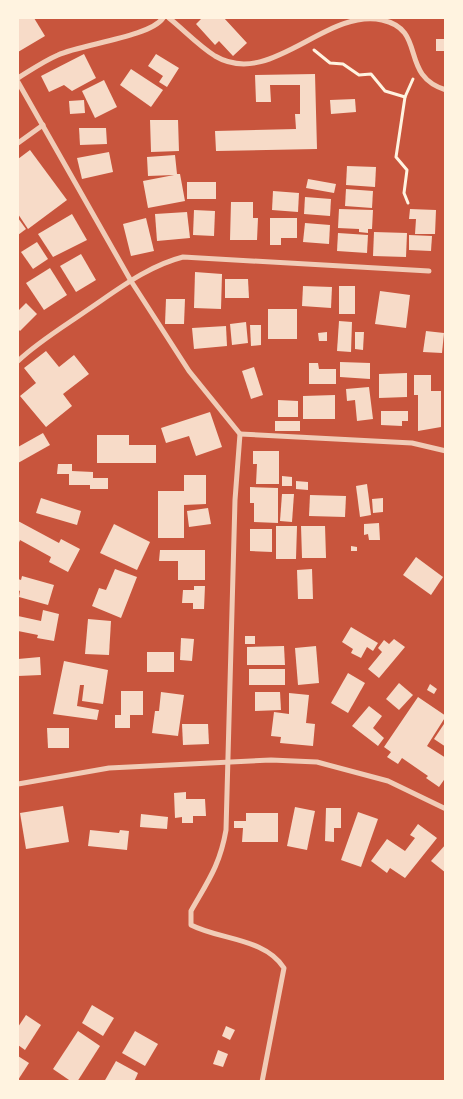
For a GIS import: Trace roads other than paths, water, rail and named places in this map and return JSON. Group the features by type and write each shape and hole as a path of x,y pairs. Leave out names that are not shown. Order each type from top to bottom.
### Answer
{"street":[{"path":"18,78 57,55 145,30 158,24 163,18"},
{"path":"169,18 215,56 242,64 256,63 306,43 322,33 353,19 383,20 401,27 411,46 417,69 432,86 446,90"},
{"path":"18,82 131,281 189,371 240,434 235,500 226,830 222,854 190,911 190,918 191,925 203,931 253,944 278,960 284,968 262,1082"},
{"path":"18,143 43,125"},
{"path":"18,361 64,326 131,281 166,261 183,257 429,271"},
{"path":"240,434 412,443 446,451"},
{"path":"18,784 110,768 270,760 317,762 388,781 446,808"}]}
